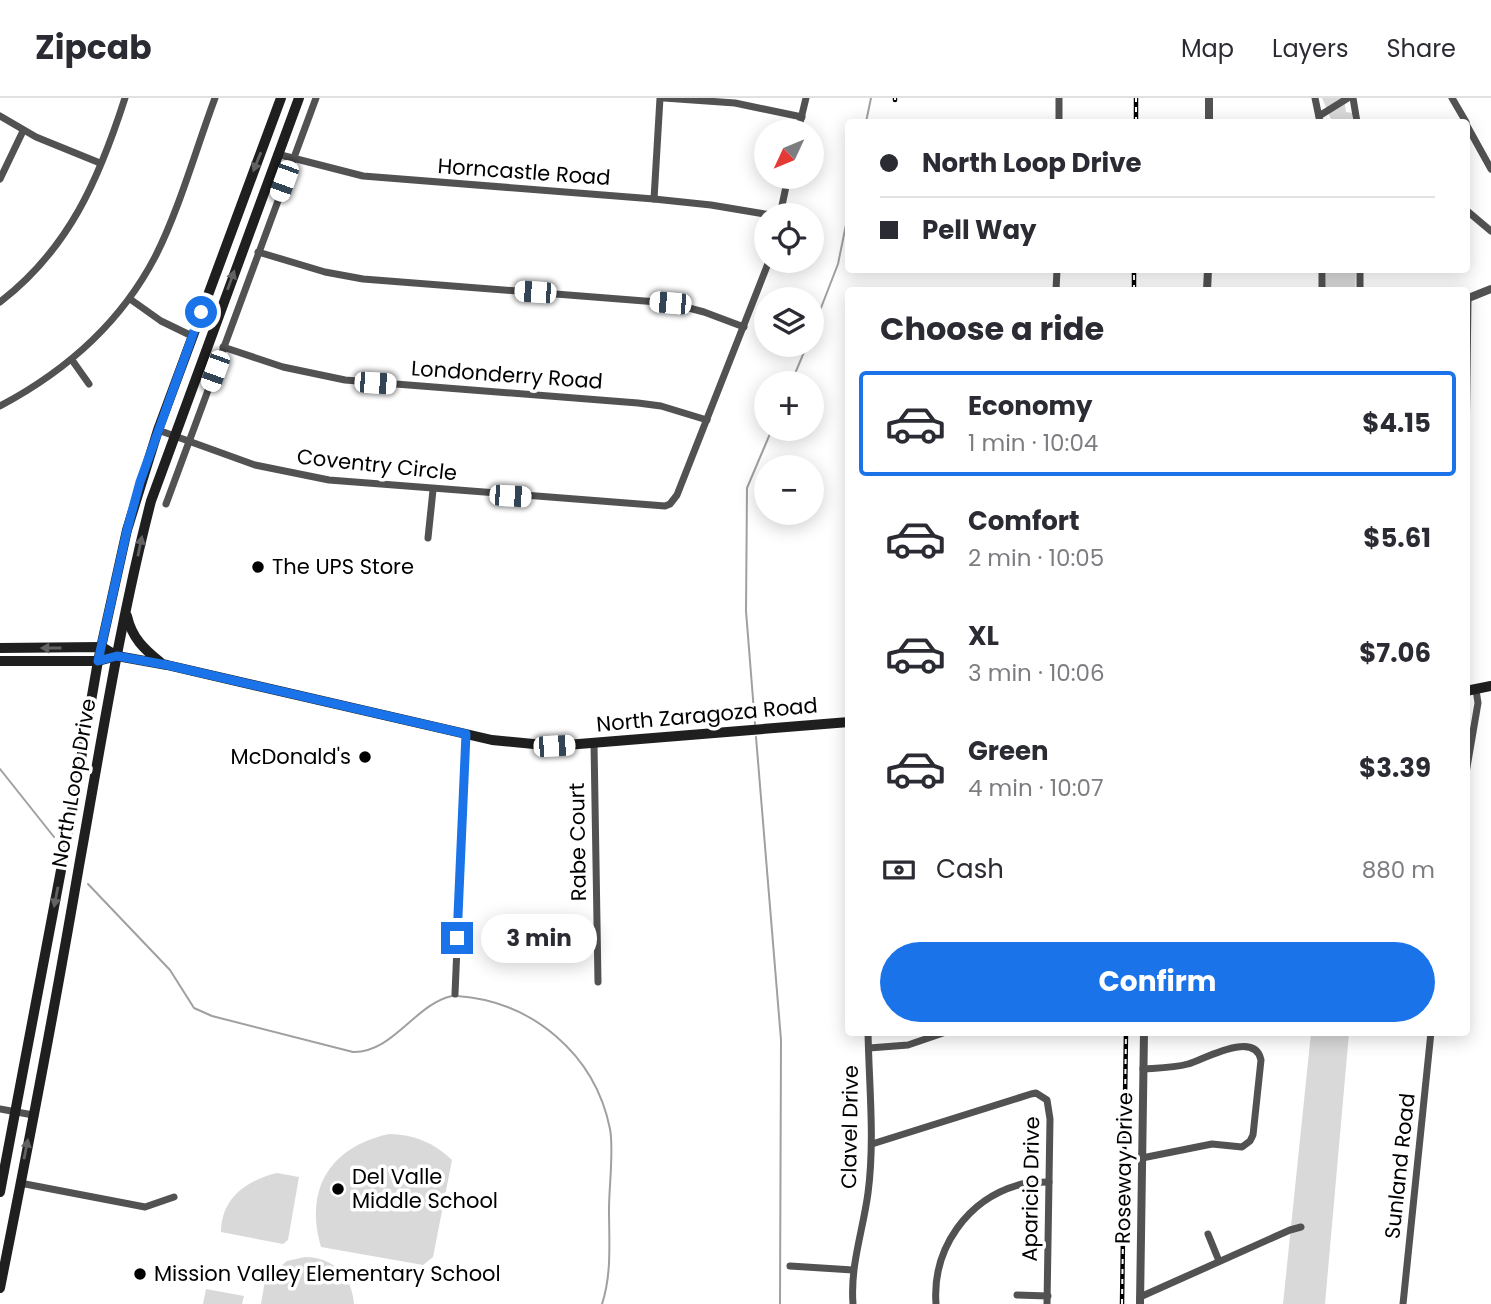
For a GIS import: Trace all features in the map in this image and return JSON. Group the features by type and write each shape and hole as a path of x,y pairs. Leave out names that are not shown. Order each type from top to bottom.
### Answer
{"main road":[{"name":"North Loop Drive","path":"0,1192 98,661 127,530 158,430 281,98"},
{"name":"North Loop Drive","path":"0,1288 117,656 151,501 299,98"},
{"path":"126,612 136,640 167,665"},
{"path":"0,648 102,647"},
{"name":"North Zaragoza Road","path":"102,647 117,656 529,746 845,722"},
{"name":"North Zaragoza Road","path":"0,661 98,661 117,656"},
{"path":"1471,691 1491,686"},
{"path":"69,828 85,832"}],"street":[{"path":"0,302 30,277 64,238 84,204 125,98"},
{"path":"0,405 33,388 72,360 130,299 166,232 215,98"},
{"path":"166,504 316,98"},
{"path":"653,199 662,98 735,103 802,117 806,98"},
{"path":"1059,98 1059,119"},
{"path":"1209,98 1209,119"},
{"path":"1315,98 1319,119 1350,98 1356,119"},
{"path":"1452,98 1462,119"},
{"path":"0,116 23,131 100,163"},
{"path":"0,179 23,131"},
{"path":"1470,132 1491,169"},
{"name":"Horncastle Road","path":"277,153 372,178 653,199 754,212"},
{"path":"1470,213 1491,231"},
{"path":"258,252 325,272 363,279 670,303 744,327"},
{"name":"Coventry Circle","path":"158,430 234,458 286,472 340,482 665,506 677,495 764,273"},
{"path":"1470,298 1491,289"},
{"path":"130,299 161,321 192,336"},
{"name":"Londonderry Road","path":"223,347 283,367 321,376 436,388 638,403 661,406 707,420"},
{"path":"72,360 89,384"},
{"path":"428,538 433,490"},
{"path":"1470,750 1478,703 1471,691"},
{"path":"455,994 466,734"},
{"name":"Rabe Court","path":"594,743 598,982"},
{"name":"Clavel Drive","path":"853,1304 853,1270 868,1192 872,1144 868,1036"},
{"path":"869,1048 908,1045 934,1036"},
{"name":"Roseway Drive","path":"1140,1300 1144,1036"},
{"name":"Sunland Road","path":"1402,1304 1431,1036"},
{"path":"1142,1158 1212,1144 1242,1147 1248,1143 1253,1135 1261,1060 1256,1050 1247,1046 1224,1050 1177,1066 1143,1069"},
{"name":"Aparicio Drive","path":"872,1144 1036,1093 1047,1100 1050,1109 1047,1300 1017,1295"},
{"path":"0,1109 33,1115"},
{"path":"936,1304 935,1293 942,1255 959,1223 1002,1191 1023,1184 1049,1182"},
{"path":"19,1183 145,1207 174,1197"},
{"path":"1140,1300 1219,1261 1301,1227"},
{"path":"1208,1234 1219,1261"},
{"path":"790,1266 853,1270"}],"shaded area":[{"path":"1322,98 1344,98 1346,112 1352,113 1352,119 1331,119"},
{"path":"1326,273 1356,273 1355,287 1325,287"},
{"path":"1311,1036 1349,1036 1325,1304 1283,1304"},
{"path":"389,1134 423,1141 452,1160 433,1257 423,1265 321,1247 316,1207 319,1189 326,1174 337,1160 351,1149 368,1140"},
{"path":"277,1173 299,1177 288,1240 283,1244 221,1232 226,1209 238,1192 256,1180"},
{"path":"305,1257 324,1260 339,1270 349,1285 354,1304 261,1304 268,1262 276,1264 275,1271 287,1261"},
{"path":"206,1289 244,1296 242,1304 203,1304"}],"waterway":[{"path":"867,119 871,98"},
{"path":"824,300 838,264 845,230"},
{"path":"796,371 802,357"},
{"path":"755,724 746,611 747,488 767,441"},
{"path":"756,737 781,1040 780,1304"},
{"path":"0,769 54,837"},
{"path":"88,884 170,970 194,1008 212,1016 353,1052 380,1045 427,1008 452,996"},
{"path":"457,996 510,1008 556,1036 575,1055 602,1102 612,1147 609,1269 602,1304"}],"railway":[{"path":"1136,98 1136,119"},
{"path":"1134,273 1134,287"},
{"path":"1122,1304 1126,1036"}],"place":[{"name":"The UPS Store","path":"258,567"},
{"name":"McDonald's","path":"365,757"},
{"name":"Del Valle Middle School","path":"338,1189"},
{"name":"Mission Valley Elementary School","path":"140,1274"}],"route":[{"path":"201,312 140,482 98,661 117,656 167,665 466,734 457,938"}]}
